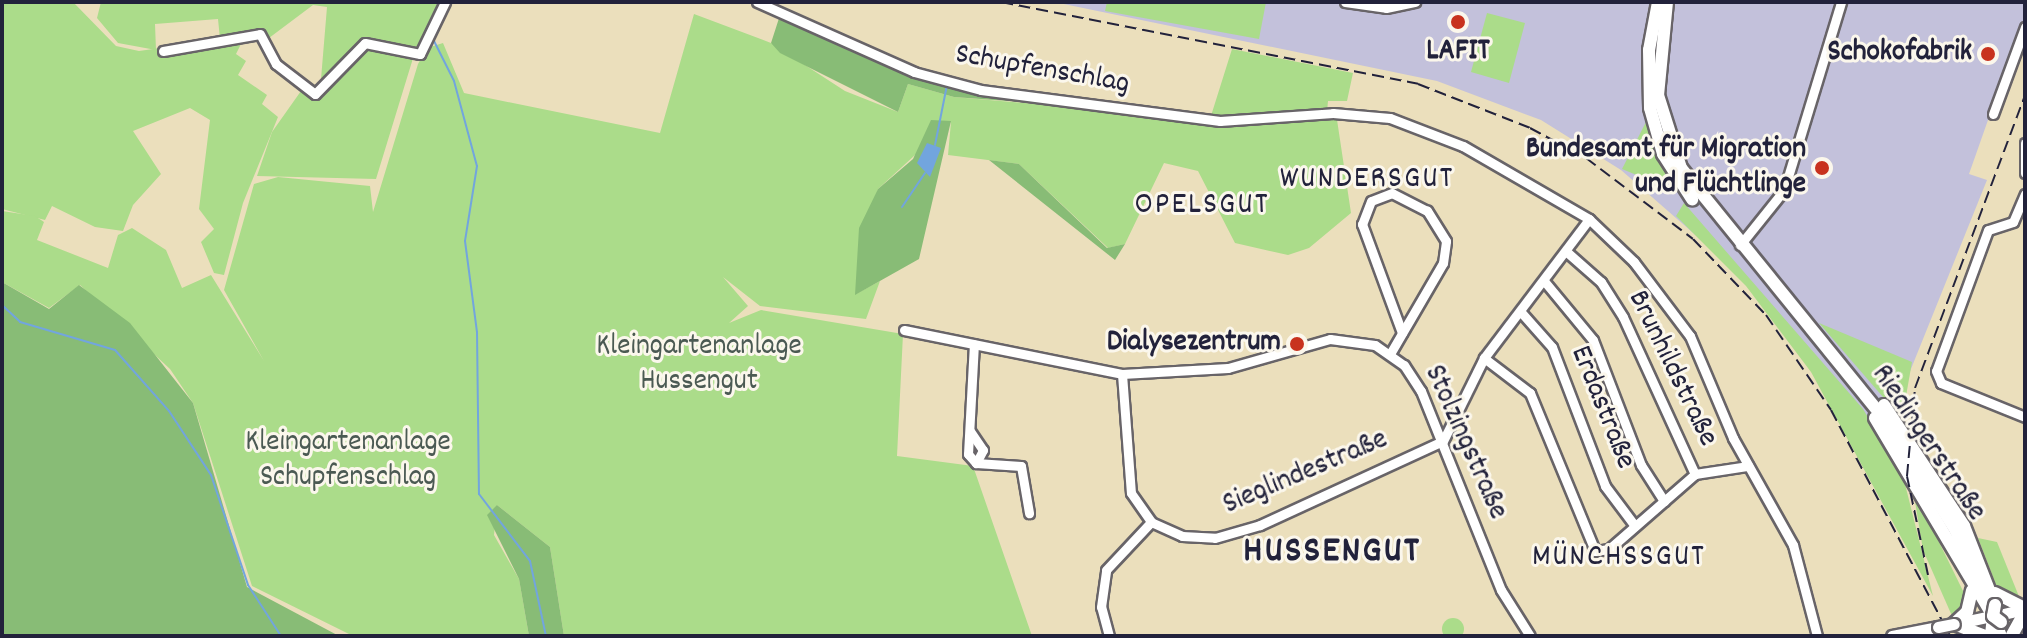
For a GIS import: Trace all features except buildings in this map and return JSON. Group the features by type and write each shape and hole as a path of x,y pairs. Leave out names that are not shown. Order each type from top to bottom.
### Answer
{"main road":[{"name":"Riedingerstraße","path":"1658,2 1648,84 1663,154 1705,216 1799,315"},
{"name":"Riedingerstraße","path":"1667,2 1662,31 1663,130 1695,190 1851,377 1930,486 1992,617"},
{"path":"1851,377 1936,514 1972,591 2012,636 2025,610"},
{"path":"1851,377 1924,458 2001,636"},
{"path":"1954,624 1967,612 1972,591"},
{"path":"1954,624 2025,610"}],"street":[{"path":"163,51 260,34 276,64 315,94 365,43 420,54 445,2"},
{"name":"Schupfenschlag","path":"757,2 914,72 981,90 1220,121 1333,113 1435,132 1589,219 1675,311 1748,466 1804,571 1817,636"},
{"path":"1345,2 1386,8 1415,2"},
{"path":"1740,245 1784,190 1841,2"},
{"path":"1993,114 2025,27"},
{"path":"2025,143 2020,156 2025,173"},
{"path":"2025,194 2013,222 1988,230 1936,371 1941,383 2025,417"},
{"path":"1390,354 1443,263 1446,241 1411,199 1376,197 1362,231 1402,333"},
{"path":"1443,441 1484,358 1568,253 1589,219"},
{"name":"Brunhildstraße","path":"1568,253 1618,309 1695,474"},
{"path":"1545,282 1593,340 1641,465 1664,501"},
{"name":"Erdastraße","path":"1520,311 1552,347 1605,486 1635,526"},
{"name":"Stolzingstraße","path":"904,330 1122,374 1228,368 1330,339 1362,340 1390,354 1414,378 1443,441 1497,582 1530,636"},
{"path":"974,344 968,457 976,463 1021,466 1029,513"},
{"path":"1484,358 1530,393 1591,547 1609,549 1695,474 1748,466"},
{"path":"1109,636 1101,607 1106,570 1151,522 1127,477 1122,374"},
{"name":"Sieglindestraße","path":"1151,522 1195,538 1238,533 1443,441"},
{"path":"1992,617 2025,610"},
{"path":"1892,636 1954,624"}],"shaded area":[{"path":"1054,2 2025,2 2025,15 1969,174 1987,180 1882,441 1739,273 1621,170 1541,120 1437,81"}],"green space":[{"path":"2,2 73,2 116,46 139,51 245,36 236,54 246,61 238,75 267,95 262,104 278,117 243,203 224,275 214,273 201,242 214,229 199,209 210,120 190,108 133,131 161,174 133,205 123,231 95,227 52,206 45,220 2,209"},
{"path":"101,2 442,2 419,48 357,45 320,91 327,7 313,5 269,38 220,39 218,19 155,24 156,50 118,43 97,18"},
{"path":"1107,2 1266,2 1259,39 1105,11"},
{"path":"781,12 914,72 1073,106 954,97 908,84 898,112 780,53 771,43"},
{"path":"1487,13 1525,23 1509,83 1471,72"},
{"path":"694,14 771,43 845,91 898,112 908,84 954,97 1210,119 1232,49 1353,73 1347,101 1328,101 1327,112 1336,113 1351,213 1309,248 1288,255 1235,243 1198,171 1164,163 1125,244 1108,248 1019,164 948,155 951,122 878,189 856,294 880,281 866,319 760,306 723,277 748,306 729,323 761,310 903,334 897,456 973,466 1032,636 564,636 550,547 497,505 494,535 519,579 529,636 353,636 252,586 193,403 170,369 80,285 49,308 2,282 2,211 35,216 44,222 37,240 108,268 118,235 132,228 166,250 182,288 211,275 264,361 224,290 254,184 278,177 370,186 373,212 418,64 427,48 443,43 464,93 660,133"},
{"path":"365,44 414,55 376,179 257,176 272,132 301,91 321,94 343,61"},
{"path":"931,120 951,121 919,259 855,295 859,228 878,189 913,159"},
{"path":"1646,122 1666,174 1658,184 1622,169"},
{"path":"989,160 1019,164 1107,248 1125,244 1115,260"},
{"path":"1684,203 1863,409 1903,476 1933,596 1811,372 1746,286 1676,216"},
{"path":"2,282 49,309 79,285 130,323 193,403 247,587 339,636 2,636"},
{"path":"1819,323 1912,362 1902,419"},
{"path":"1913,489 1963,591 1963,607 1952,616 1923,550"},
{"path":"497,505 550,547 564,636 529,636 519,579 487,515"},
{"path":"1978,538 1997,542 2020,599 1998,590"},
{"path":"1453,618 1464,629 1453,640 1442,629"}],"water":[{"path":"927,143 941,148 930,177 917,163"}],"waterway":[{"path":"436,10 439,2"},
{"path":"432,37 454,81 477,166 465,241 477,332 479,494 530,561 546,636"},
{"path":"935,145 947,85"},
{"path":"902,207 925,173"},
{"path":"2,305 20,322 115,350 169,411 211,475 248,585 281,636"}],"railway":[{"path":"1001,2 1418,84 1530,128 1586,158 1693,239 1766,315 1831,410 1950,636"},
{"path":"1928,575 1907,476 1915,388 2025,95"}],"place":[{"name":"LAFIT","path":"1458,22"},
{"name":"Schokofabrik","path":"1988,54"},
{"name":"Bundesamt für Migration und Flüchtlinge","path":"1822,168"},
{"name":"Dialysezentrum","path":"1297,344"}],"district":[{"name":"WUNDERSGUT","path":"1367,180"},
{"name":"OPELSGUT","path":"1202,206"},
{"name":"HUSSENGUT","path":"1332,553"},
{"name":"MÜNCHSSGUT","path":"1619,558"}],"park label":[{"name":"Kleingartenanlage Hussengut","path":"699,365"},
{"name":"Kleingartenanlage Schupfenschlag","path":"348,461"}]}
